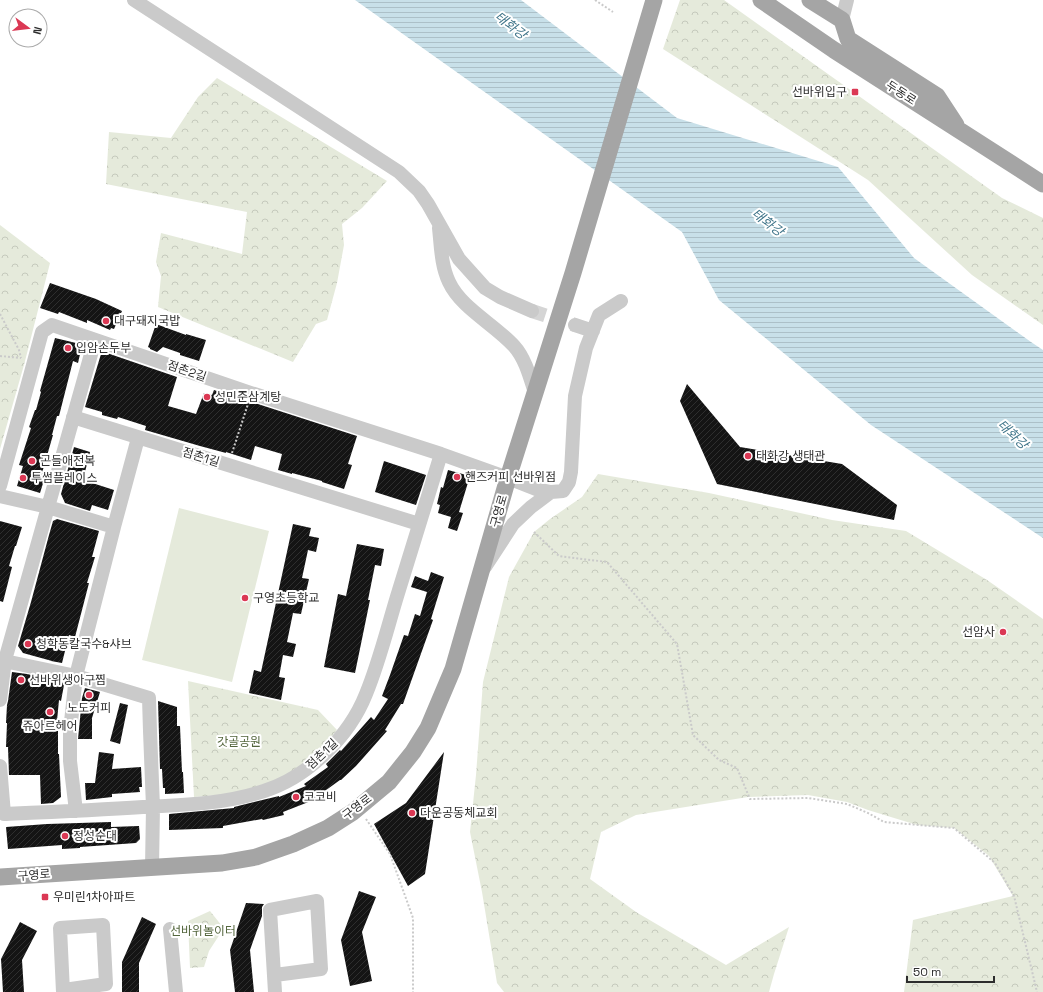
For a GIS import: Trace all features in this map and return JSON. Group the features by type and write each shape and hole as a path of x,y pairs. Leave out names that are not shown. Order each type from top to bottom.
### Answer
{"main road":[{"name":"두동로","path":"761,0 834,50 1043,184"},
{"path":"810,0 842,20 848,39 937,96 961,131"},
{"name":"구영로","path":"0,877 222,863 256,857 293,844 328,828 358,808 389,782 413,752 428,728 453,669 508,478 573,273 653,2"}],"street":[{"path":"134,0 399,172 419,191 459,259 484,288 500,298 532,311"},
{"path":"842,20 847,0"},
{"path":"439,223 441,260 449,282 458,297 504,335 515,347 526,366 535,392"},
{"path":"480,576 512,524 551,492 563,491 569,482 571,472 575,396 586,348 599,316 621,301"},
{"name":"점촌2길","path":"0,486 42,332 52,325 251,393 441,454 508,478"},
{"path":"575,325 592,331"},
{"path":"0,700 2,660 48,507 95,340"},
{"name":"점촌1길","path":"73,417 419,524"},
{"path":"76,811 70,761 70,731 76,676 138,438"},
{"name":"점촌1길","path":"0,766 4,814 153,807 222,801 266,791 299,774 316,762 342,734 366,696 441,454"},
{"name":"구영로","path":"508,478 551,492"},
{"path":"0,496 48,507 114,527"},
{"path":"2,660 76,676 149,698 153,807 152,867"},
{"path":"275,975 321,969 317,901 270,910 276,992"},
{"path":"103,926 106,984 63,991 60,928 103,926"},
{"path":"170,930 176,992"}],"path":[{"path":"595,0 613,12"},
{"path":"0,314 19,350 21,358 0,356"},
{"path":"228,465 251,393"},
{"path":"534,532 559,556 606,562 678,644 693,735 719,760 738,768 750,799 808,798 847,804 884,822 954,828 995,863 1014,896 1037,992"},
{"path":"358,808 390,854 413,918 413,992"}],"green space":[{"path":"680,0 724,0 1002,198 1043,218 1043,325 972,275 868,180 663,49"},
{"path":"217,78 387,181 362,208 342,224 344,245 337,283 327,320 316,324 293,362 158,307 161,276 156,262 161,233 242,254 247,212 106,184 109,132 171,138 198,97"},
{"path":"0,225 50,263 24,365 0,449"},
{"path":"598,474 709,493 832,520 906,531 987,580 1043,619 1043,992 904,992 913,920 1013,896 989,856 954,828 917,825 847,802 808,795 748,797 636,815 601,832 590,879 636,912 726,965 789,927 769,992 504,992 497,983 482,892 470,832 483,682 509,577 534,532 582,497"},
{"path":"179,508 269,531 232,682 142,660"},
{"name":"갓골공원","path":"188,681 318,710 337,730 314,759 277,780 243,791 194,797"},
{"name":"선바위놀이터","path":"210,911 222,926 220,934 209,951 204,967 190,968 188,921"}],"water":[{"name":"태화강","path":"355,0 521,0 677,118 838,167 914,258 1043,350 1043,538 871,425 719,300 682,232"}],"building":[{"path":"50,283 96,299 122,311 114,329 111,328 110,330 87,320 87,323 59,312 58,314 40,308"},
{"path":"156,324 186,335 206,340 199,361 180,355 180,353 163,347 157,352 150,349 148,347"},
{"path":"55,338 76,343 81,350 78,363 73,361 59,416 57,416 42,473 46,474 40,493 17,486 23,466 19,465 31,428 29,427 36,410"},
{"path":"104,352 177,377 168,406 196,414 204,393 212,395 214,390 357,436 348,464 352,465 344,489 322,481 278,470 282,454 255,446 251,460 145,430 146,426 118,417 117,419 102,415 102,412 85,407 101,354"},
{"name":"태화강 생태관","path":"687,384 740,447 842,464 897,505 894,520 717,484 680,401"},
{"path":"74,447 90,452 83,480 114,490 108,510 92,505 90,511 65,503 61,494"},
{"path":"384,461 426,475 416,505 375,492"},
{"path":"448,470 470,476 459,512 463,513 457,531 448,528 451,517 438,513 440,505 437,504 441,487 443,488"},
{"path":"57,519 99,531 92,557 95,557 87,583 89,583 75,637 69,635 62,663 23,653 18,646 53,521"},
{"path":"0,521 22,527 9,566 12,567 3,602 0,601"},
{"path":"293,524 311,528 309,536 319,538 316,552 308,550 302,578 309,579 301,614 293,613 287,642 296,644 293,657 283,655 279,677 285,678 281,700 249,693 254,670 261,672"},
{"path":"357,544 384,549 381,566 375,565 368,600 370,600 355,673 324,667 338,594 346,596"},
{"path":"431,572 444,577 431,619 433,620 403,704 401,704 385,730 387,731 356,766 341,780 311,801 283,812 284,815 223,826 223,828 169,830 169,814 234,808 279,797 306,786 304,784 328,767 326,764 340,750 341,751 371,717 374,720 388,699 382,696 404,635 408,636 415,614 420,616 427,592 411,587 415,576 428,581"},
{"path":"12,672 62,682 64,685 61,701 59,700 56,731 58,731 61,797 53,803 41,804 40,775 9,775 8,747 6,747 6,723"},
{"path":"85,688 100,692 92,718 92,739 78,739 82,698"},
{"path":"158,701 177,707 177,726 180,726 184,793 165,794 165,788 163,788 162,769 160,769"},
{"path":"120,703 128,705 120,744 110,741"},
{"path":"99,752 114,754 112,769 141,767 142,787 139,787 140,792 112,794 112,797 86,800 85,783 95,783"},
{"name":"다운공동체교회","path":"444,752 425,874 408,886 374,824 406,803"},
{"path":"111,822 111,827 139,826 140,839 136,843 80,848 62,849 62,845 8,849 6,827"},
{"path":"359,891 376,897 362,932 372,981 350,986 341,940"},
{"path":"246,903 264,904 262,907 262,916 250,950 254,992 235,992 230,950"},
{"path":"142,917 156,924 139,963 139,992 122,992 122,962"},
{"path":"20,922 37,931 22,960 24,992 3,992 1,959"}],"tunnel":[{"path":"532,311 575,325"}],"place":[{"name":"선바위입구","path":"855,92"},
{"name":"대구돼지국밥","path":"106,321"},
{"name":"입암손두부","path":"68,348"},
{"name":"성민준삼계탕","path":"207,397"},
{"name":"태화강 생태관","path":"748,456"},
{"name":"곤들애전복","path":"32,461"},
{"name":"핸즈커피 선바위점","path":"457,477"},
{"name":"투썸플레이스","path":"23,478"},
{"name":"구영초등학교","path":"245,598"},
{"name":"선암사","path":"1003,632"},
{"name":"청학동칼국수&샤브","path":"28,644"},
{"name":"선바위생아구찜","path":"21,680"},
{"name":"노도커피","path":"89,695"},
{"name":"쥬아르헤어","path":"50,712"},
{"name":"코코비","path":"296,797"},
{"name":"다운공동체교회","path":"412,813"},
{"name":"정성순대","path":"65,836"},
{"name":"우미린1차아파트","path":"45,897"}]}
